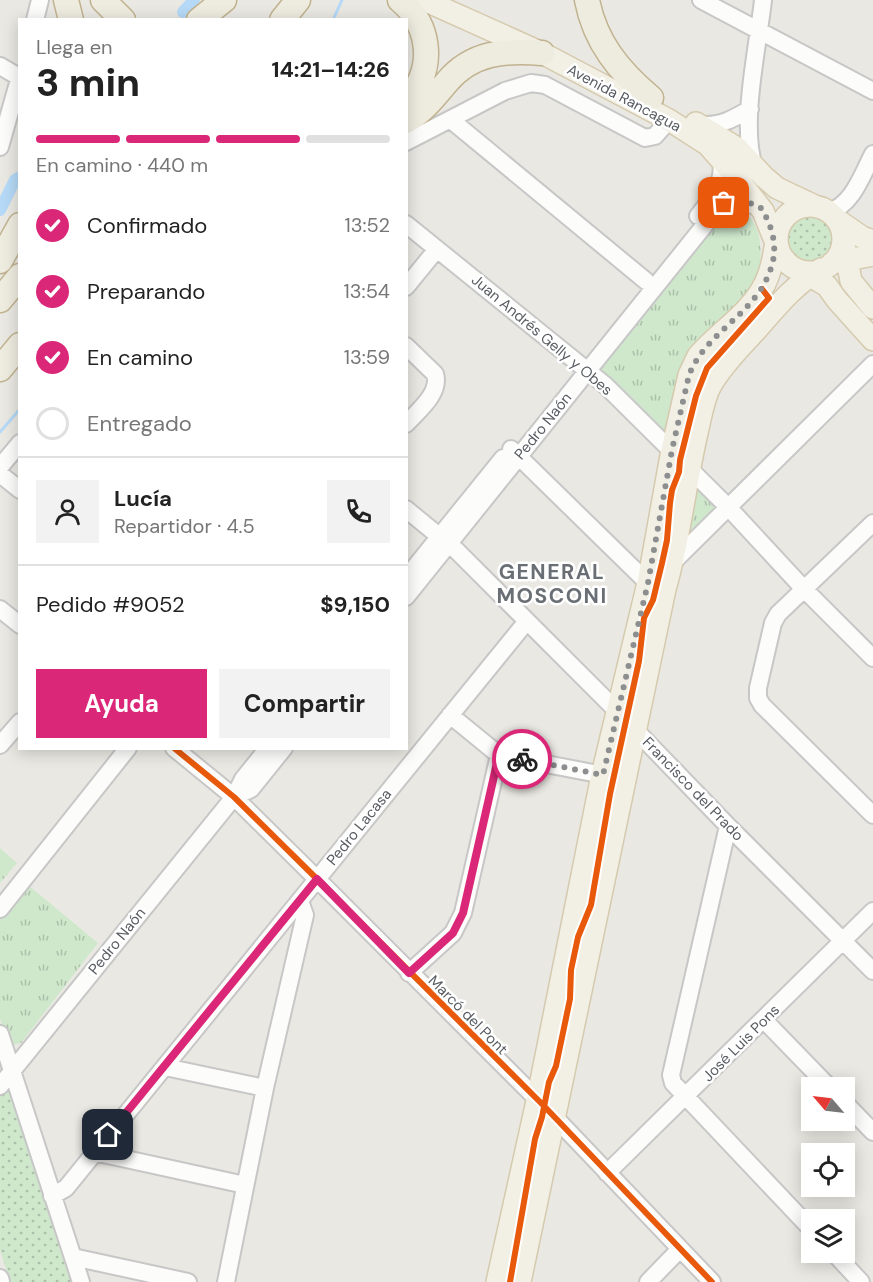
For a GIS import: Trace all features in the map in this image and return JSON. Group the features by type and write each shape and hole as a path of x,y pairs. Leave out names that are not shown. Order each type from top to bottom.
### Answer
{"highway":[{"path":"66,0 70,18"},
{"path":"103,0 121,18"},
{"path":"202,18 224,0"},
{"path":"227,18 241,0"},
{"path":"284,18 298,0"},
{"path":"305,18 315,0"},
{"path":"400,0 419,22 427,50 427,60 421,82 408,98"},
{"path":"587,0 597,34 612,59 627,78 651,98"},
{"path":"408,120 420,112 453,75 470,62 497,53 542,53"},
{"path":"0,261 18,229"},
{"path":"0,300 18,278"},
{"path":"0,369 18,347"},
{"path":"0,375 18,360"}],"main road":[{"name":"Avenida Rancagua","path":"424,0 542,53 669,120 708,145 761,208 777,242"},
{"name":"Avenida Rancagua","path":"459,0 574,57 701,125 737,148 777,188 862,237 873,241"},
{"path":"497,1282 537,1101 617,711 656,586 673,561 689,468 710,386 776,307 800,283 841,250 831,218 801,207 790,213 781,223 770,272 758,295 747,309 705,348 692,365 686,385 672,450 656,586 636,729 520,1282"},
{"path":"777,242 784,260 822,267 851,280 873,308"},
{"path":"822,267 873,255"},
{"path":"822,267 827,286 873,340"}],"street":[{"path":"36,18 40,0"},
{"path":"700,0 873,91"},
{"path":"754,167 749,152 750,109 763,0"},
{"path":"0,66 18,76"},
{"path":"0,147 18,81"},
{"path":"408,141 505,90 531,83 545,85 640,135 651,138 660,132 669,120"},
{"path":"701,125 713,126 727,122 750,109"},
{"path":"451,120 646,281"},
{"path":"831,218 847,201 873,154"},
{"name":"Pedro Naón","path":"584,366 714,194 723,171 722,159"},
{"name":"Pedro Naón","path":"408,594 445,541 514,452 720,206 736,199 761,208"},
{"name":"Juan Andrés Gelly y Obes","path":"408,226 584,366 672,450 873,658"},
{"path":"408,285 437,249"},
{"path":"408,348 435,374 437,380 434,392 408,422"},
{"path":"673,561 873,364"},
{"path":"0,467 18,445"},
{"path":"514,452 656,586"},
{"path":"0,474 18,488"},
{"name":"Francisco del Prado","path":"408,511 445,541 527,621 873,971"},
{"path":"873,523 778,614 773,623 758,688 758,698 762,705 873,815"},
{"name":"Pedro Naón","path":"408,576 445,541"},
{"path":"0,609 18,623"},
{"name":"Pedro Lacasa","path":"52,1196 66,1188 527,621"},
{"path":"450,715 499,754 624,779"},
{"path":"1,743 18,724"},
{"path":"0,909 126,750"},
{"name":"Marcó del Pont","path":"176,750 234,797 317,879 555,1119 712,1282"},
{"name":"Pedro Naón","path":"0,1086 234,797 243,779 266,750"},
{"name":"Pedro Naón","path":"234,797 251,789 282,750"},
{"path":"409,973 453,933 463,913 499,754"},
{"path":"728,826 671,1076 673,1083 801,1218"},
{"path":"226,1282 265,1088 305,915 300,901"},
{"name":"José Luis Pons","path":"607,1173 873,911"},
{"path":"764,1020 819,1077"},
{"path":"0,1034 81,1282"},
{"path":"165,1066 265,1088"},
{"path":"855,1113 873,1132"},
{"path":"94,1152 245,1185"},
{"path":"648,1282 680,1249"},
{"path":"73,1257 188,1282"},
{"path":"843,1263 861,1282"}],"green space":[{"path":"735,208 752,220 760,240 760,264 756,285 687,360 668,436 595,369 724,216"},
{"path":"814,216 826,222 831,230 831,248 826,256 818,261 804,262 792,256 787,248 786,234 792,222 800,217"},
{"path":"692,484 718,510 680,546"},
{"path":"0,848 17,863 0,883"},
{"path":"28,885 98,943 21,1043 13,1045 7,1041 0,1019 0,919"},
{"path":"0,1064 71,1282 10,1282 0,1250"}],"waterway":[{"path":"183,12 194,0"},
{"path":"334,18 342,0"},
{"path":"0,210 18,178"},
{"path":"0,432 18,411"}],"cycle path":[{"path":"510,1282 535,1139 549,1082 556,1066 570,999 571,970 578,937 591,905 610,794 639,661 644,618 653,600 667,540 672,490 679,472 696,396 707,368 769,298 762,289"},
{"path":"176,750 234,797 317,879 544,1106 712,1282"}],"way so far":[{"path":"522,759 603,775 648,583 672,450 692,365 705,348 747,309 762,289 772,263 775,243 761,208 736,199 724,203"}],"district":[{"name":"GENERAL MOSCONI","path":"552,584"}],"route":[{"path":"108,1135 317,879 409,973 453,933 463,913 499,754 522,759"}]}
